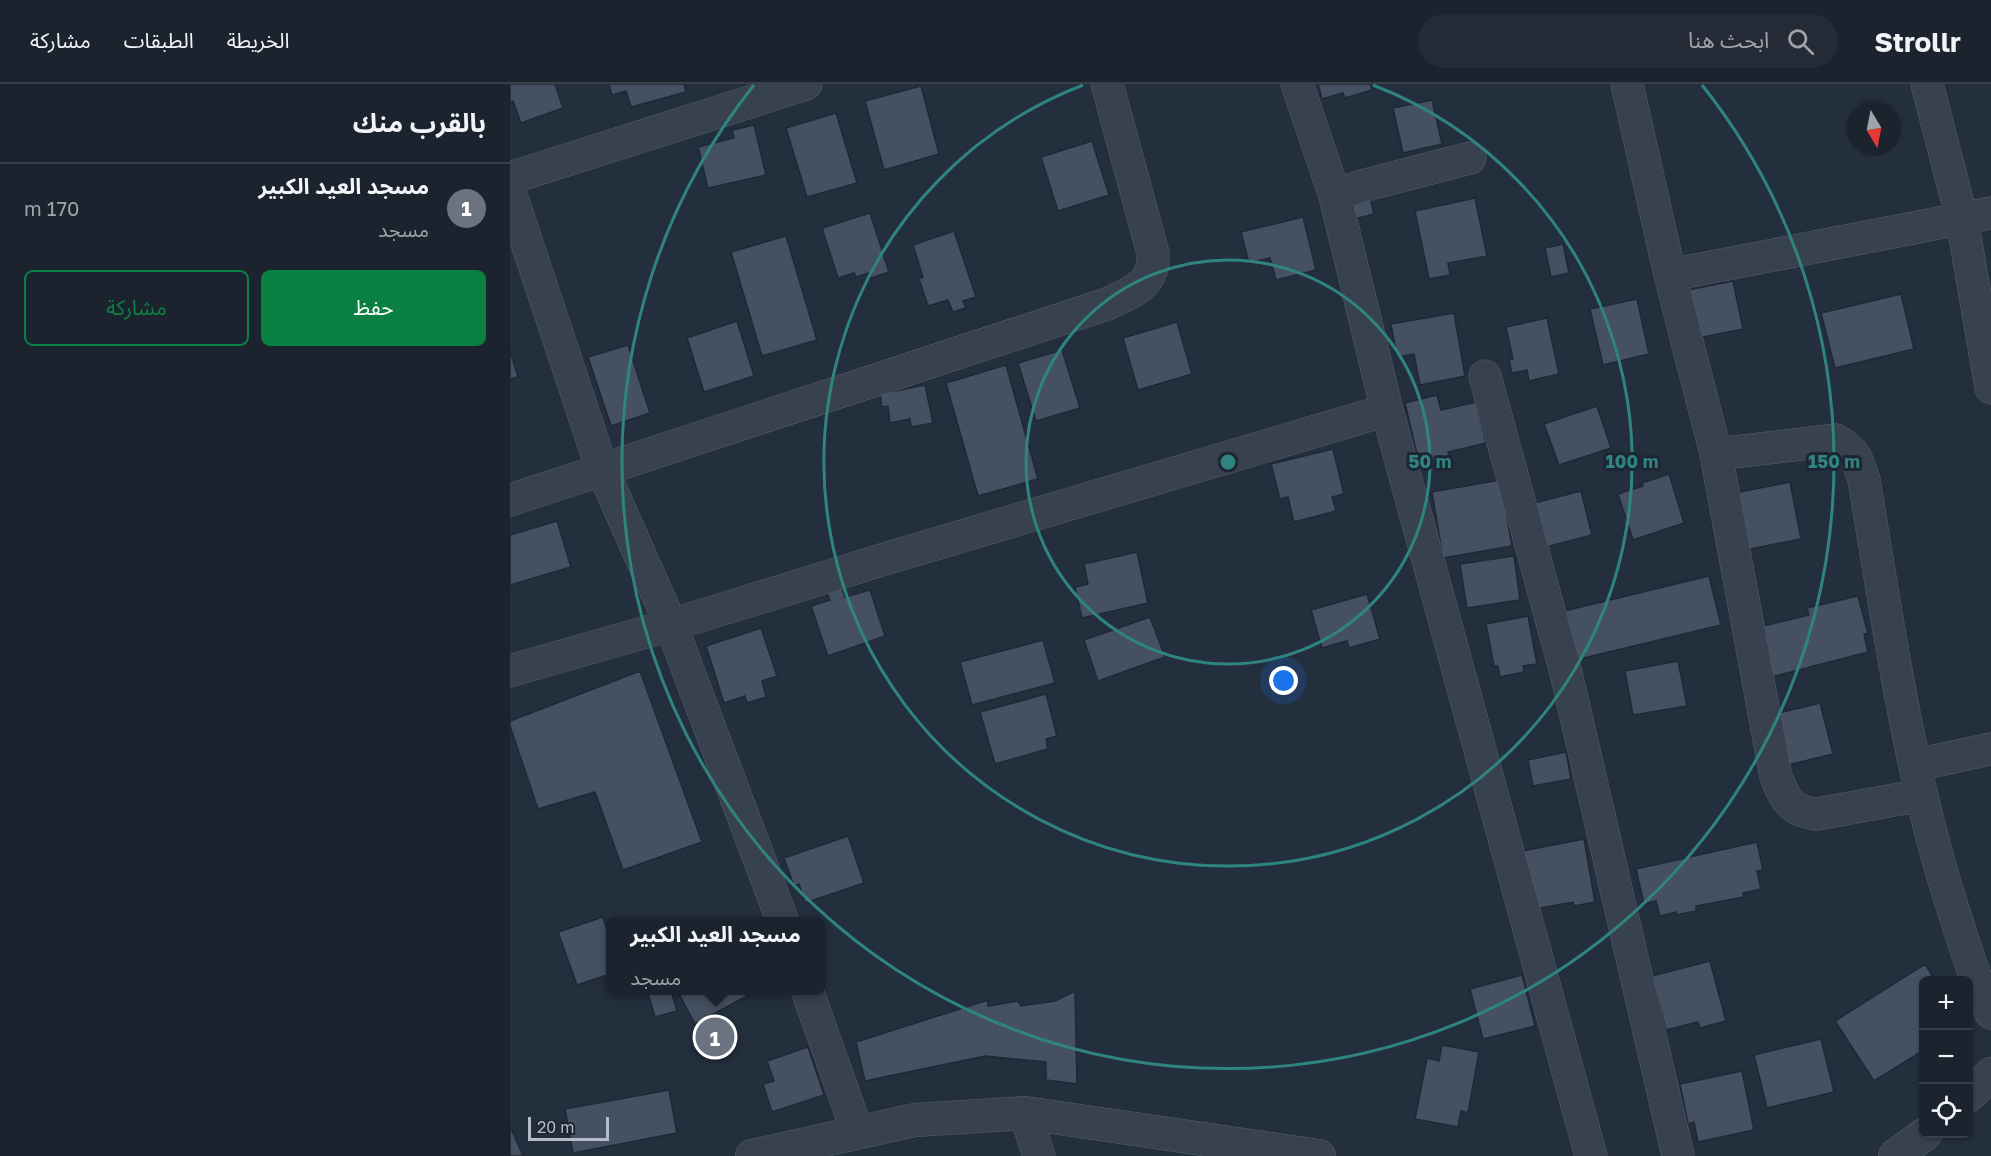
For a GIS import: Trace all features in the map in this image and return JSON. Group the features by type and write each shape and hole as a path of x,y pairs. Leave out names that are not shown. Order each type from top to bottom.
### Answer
{"street":[{"path":"510,178 806,84"},
{"path":"510,500 1107,304 1131,293 1149,278 1154,265 1153,254 1107,84"},
{"path":"1297,84 1335,196 1387,410 1591,1156"},
{"path":"1627,84 1670,275 1716,454 1776,777 1784,796 1794,808 1817,814 1919,780 1991,748"},
{"path":"1927,84 1933,112 1976,216 1991,388"},
{"path":"1335,196 1358,187 1470,158"},
{"path":"510,192 603,469 671,625 781,917"},
{"path":"1670,275 1976,216"},
{"path":"1485,376 1566,673 1678,1156"},
{"path":"510,671 671,625 1387,410"},
{"path":"1716,454 1836,440 1849,446 1858,462 1864,480 1900,699 1919,780 1945,882 1972,968 1991,1013"},
{"path":"809,995 857,1131"},
{"path":"1973,1091 1991,1074"},
{"path":"1025,1113 1038,1156"},
{"path":"764,1154 857,1131 915,1120 1025,1113 1314,1156"},
{"path":"1895,1156 1920,1138"}],"building":[{"path":"510,84 555,84 563,108 521,123 513,101 510,103"},
{"path":"609,84 684,84 686,92 631,107 626,91 612,95"},
{"path":"1318,84 1370,84 1372,90 1345,98 1343,93 1322,99"},
{"path":"921,86 939,154 884,170 865,101"},
{"path":"1432,100 1442,144 1403,153 1393,108"},
{"path":"836,113 857,183 807,197 786,128"},
{"path":"754,125 766,175 708,188 698,147 734,138 732,130"},
{"path":"1092,141 1109,195 1058,211 1041,157"},
{"path":"1369,195 1374,214 1347,221 1342,203"},
{"path":"1475,198 1487,256 1448,263 1450,275 1429,279 1415,211"},
{"path":"870,213 889,272 871,278 869,273 856,277 854,273 838,278 822,228"},
{"path":"1303,217 1316,270 1276,280 1270,258 1249,263 1241,232"},
{"path":"954,231 976,297 963,301 966,308 953,312 948,300 928,306 919,279 923,277 913,245"},
{"path":"786,236 817,340 762,356 731,252"},
{"path":"1563,244 1569,273 1551,277 1545,248"},
{"path":"1733,281 1743,329 1688,340 1678,292"},
{"path":"1901,294 1914,349 1835,368 1821,313"},
{"path":"1637,299 1649,354 1603,365 1590,309"},
{"path":"1454,313 1465,376 1420,385 1414,354 1397,357 1391,324"},
{"path":"1547,318 1559,374 1529,381 1527,370 1512,373 1509,360 1513,359 1506,327"},
{"path":"737,321 754,376 704,392 687,338"},
{"path":"1177,322 1192,374 1138,390 1123,338"},
{"path":"628,345 650,413 611,426 588,357"},
{"path":"1062,350 1080,408 1036,421 1018,363"},
{"path":"510,351 518,377 510,379"},
{"path":"1006,365 1038,479 978,496 946,383"},
{"path":"925,385 933,423 911,427 910,419 890,423 888,406 882,407 880,394"},
{"path":"1437,395 1441,410 1476,402 1486,443 1448,452 1450,460 1420,467 1405,403"},
{"path":"1597,406 1611,448 1559,465 1544,424"},
{"path":"1333,449 1344,494 1332,497 1336,511 1294,522 1288,497 1280,499 1271,464"},
{"path":"1669,474 1684,523 1633,540 1618,494"},
{"path":"1500,480 1512,546 1443,558 1432,492"},
{"path":"1790,482 1801,539 1740,551 1725,495"},
{"path":"1581,491 1592,535 1546,547 1523,506"},
{"path":"557,521 571,567 510,585 510,535"},
{"path":"1137,552 1148,603 1082,618 1075,587 1088,584 1084,564"},
{"path":"1514,556 1520,600 1467,608 1460,564"},
{"path":"1709,576 1721,625 1563,663 1552,614"},
{"path":"842,588 845,597 870,590 885,636 828,656 811,606 830,600 827,593"},
{"path":"1367,594 1380,639 1349,648 1347,641 1322,648 1311,610"},
{"path":"1858,596 1868,633 1864,634 1868,652 1771,677 1759,627 1809,615 1807,608"},
{"path":"1528,616 1537,664 1523,666 1524,672 1500,677 1498,666 1494,666 1486,624"},
{"path":"1150,617 1165,657 1098,681 1084,640"},
{"path":"761,628 777,676 762,681 766,697 747,703 745,696 724,703 706,646"},
{"path":"1043,640 1055,683 972,705 960,662"},
{"path":"1678,661 1687,706 1633,715 1625,671"},
{"path":"640,671 702,842 623,870 595,792 538,809 510,721"},
{"path":"1046,694 1057,736 1046,739 1048,749 995,764 980,712"},
{"path":"1820,703 1833,754 1788,765 1775,714"},
{"path":"1566,752 1571,779 1533,786 1528,760"},
{"path":"848,836 864,883 805,903 799,884 794,886 784,858"},
{"path":"1584,839 1595,902 1574,906 1573,902 1534,909 1523,851"},
{"path":"1757,842 1763,870 1757,871 1761,889 1743,893 1744,897 1696,906 1696,911 1676,915 1676,912 1660,916 1656,901 1644,904 1636,869"},
{"path":"603,917 606,926 606,975 577,985 558,932"},
{"path":"1710,961 1726,1021 1700,1028 1698,1022 1666,1030 1652,976"},
{"path":"1925,964 1932,976 1919,976 1919,1053 1874,1081 1835,1021"},
{"path":"1522,975 1535,1026 1483,1039 1470,989"},
{"path":"1075,991 1077,1084 1046,1080 1046,1062 985,1056 865,1081 856,1042 988,1000 988,1006 1018,1001 1021,1006 1055,1001"},
{"path":"648,995 672,995 677,1011 655,1017"},
{"path":"680,995 749,995 695,1024"},
{"path":"1821,1039 1834,1092 1767,1108 1754,1055"},
{"path":"1442,1045 1479,1052 1468,1113 1461,1111 1458,1127 1415,1119 1427,1058 1439,1061"},
{"path":"808,1047 824,1095 772,1112 763,1084 774,1081 767,1061"},
{"path":"1742,1071 1754,1130 1698,1142 1694,1122 1688,1124 1680,1084"},
{"path":"669,1090 677,1133 573,1153 565,1109"},
{"path":"510,1126 523,1156 510,1156"}],"place":[{"name":"مسجد العيد الكبير","path":"715,1037"}]}
